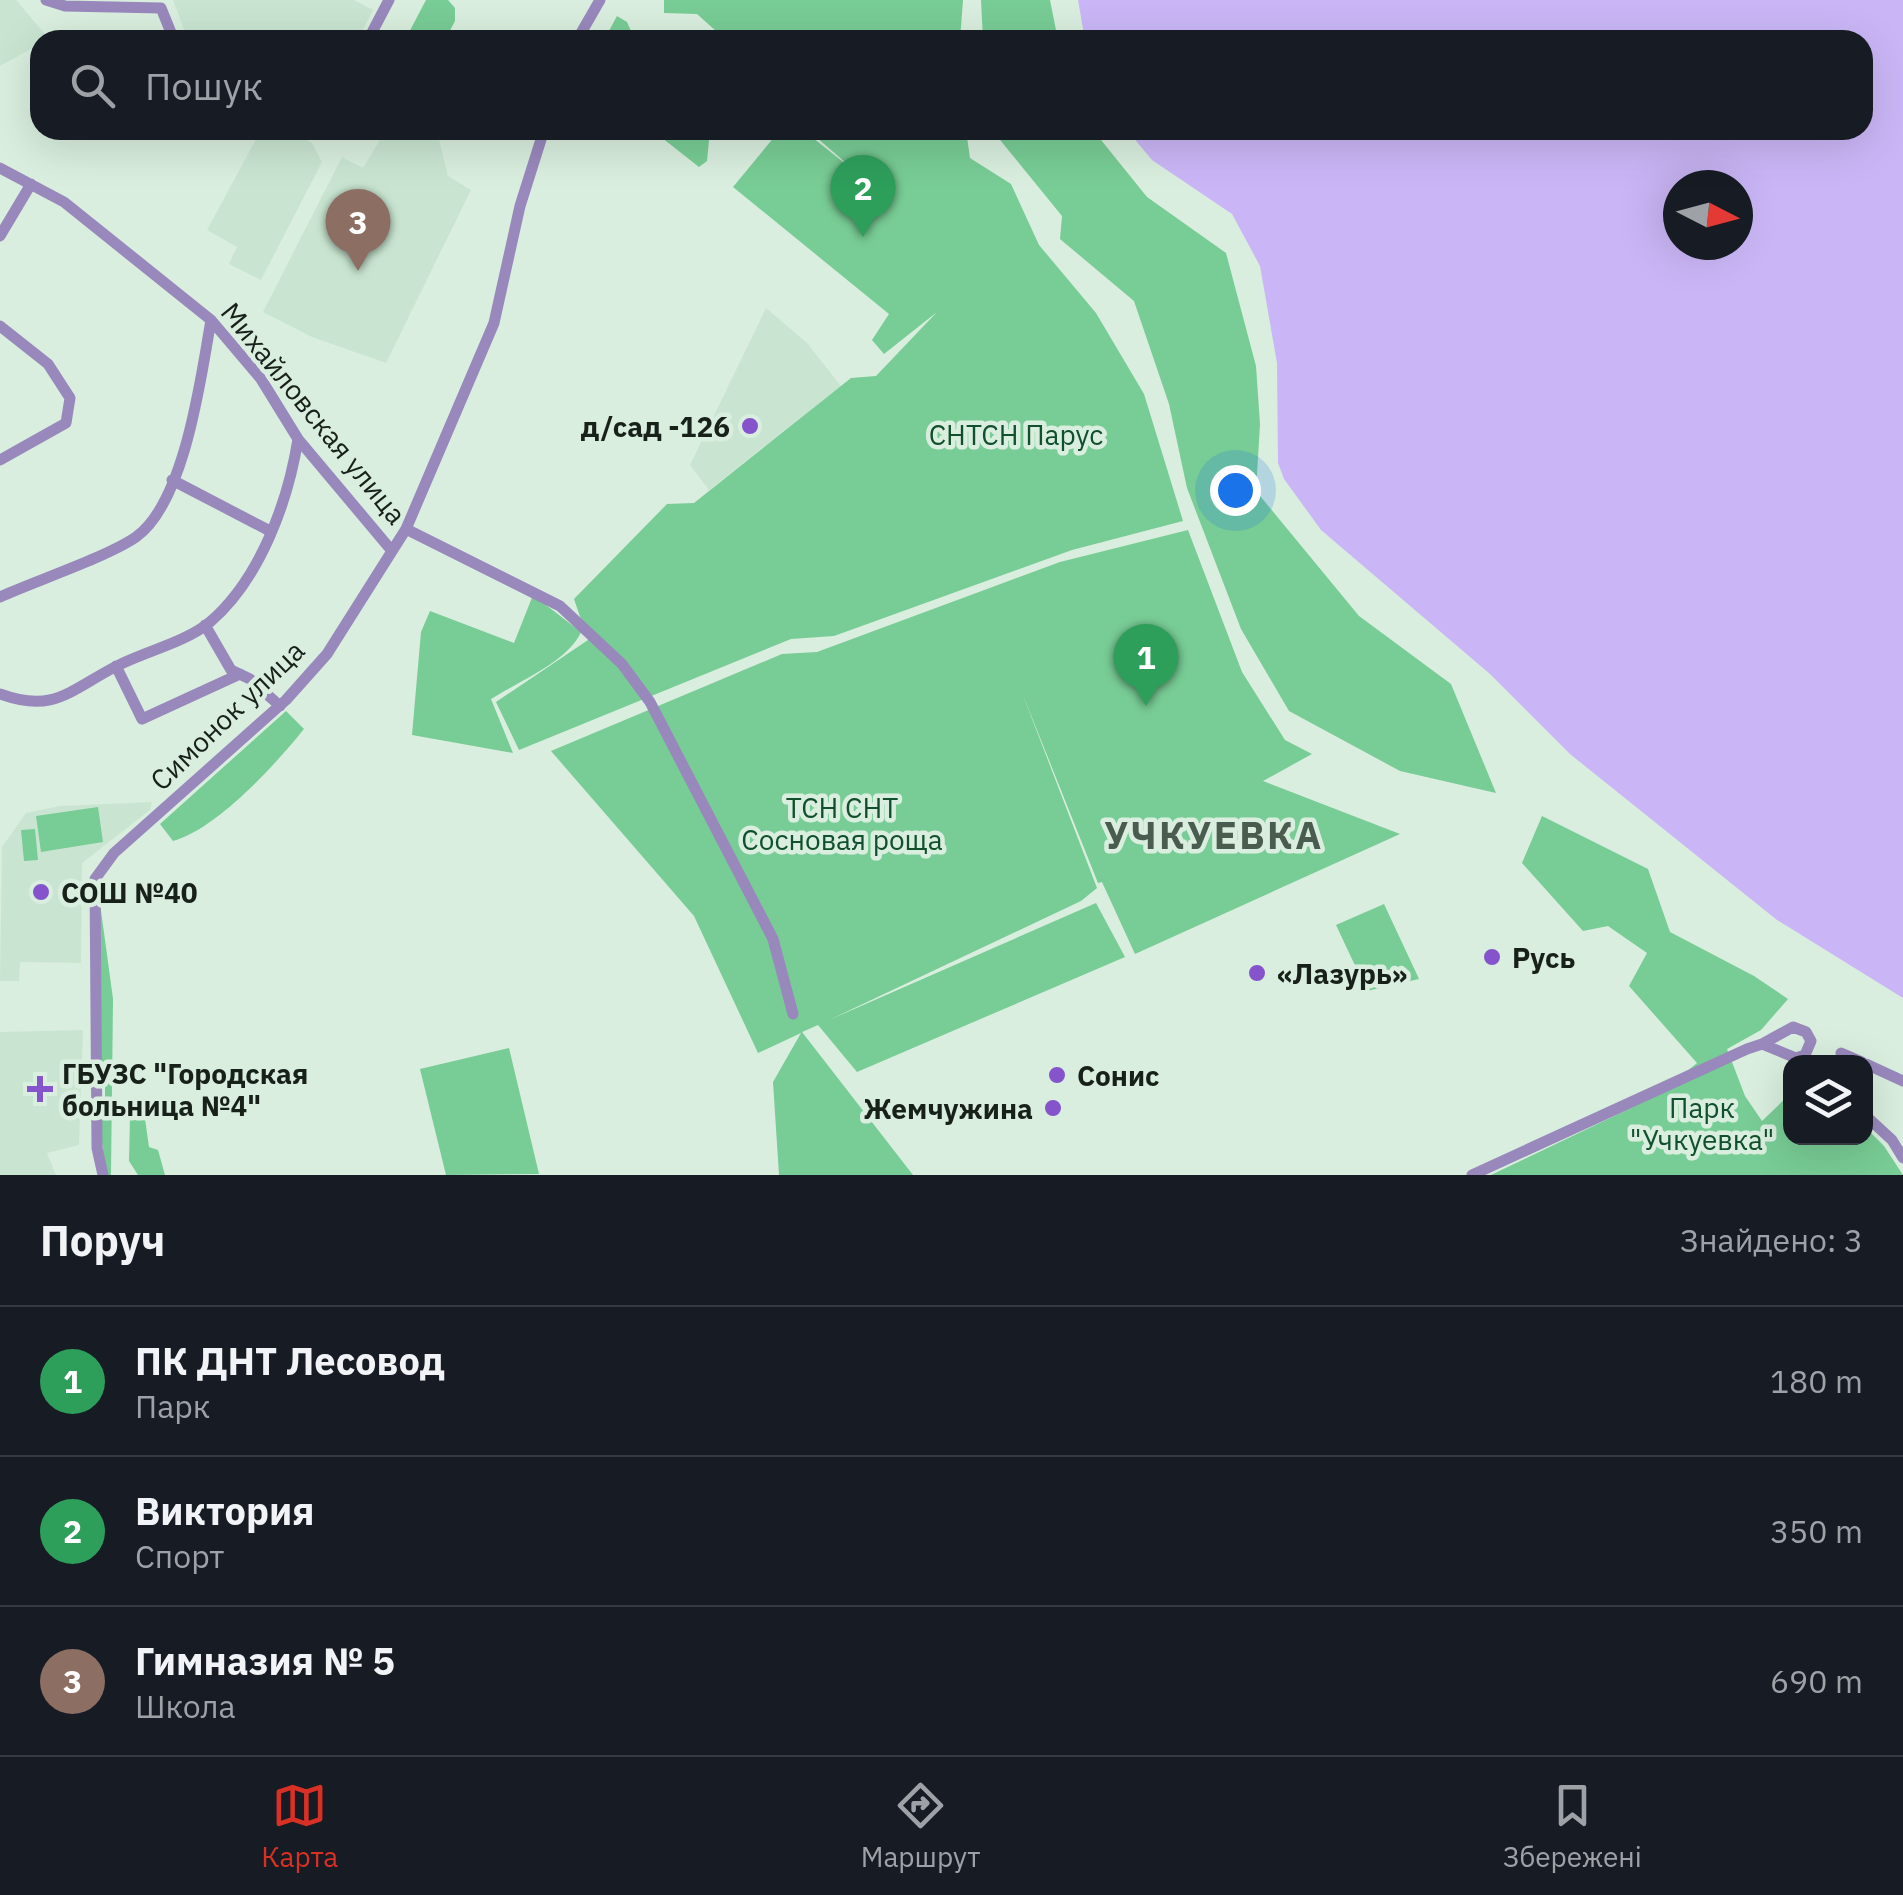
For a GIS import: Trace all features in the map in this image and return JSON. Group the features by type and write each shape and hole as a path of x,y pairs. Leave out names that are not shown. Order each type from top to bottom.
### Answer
{"street":[{"path":"46,0 65,6 161,8 170,30"},
{"path":"373,30 389,0"},
{"path":"584,30 600,0"},
{"name":"Симонок улица","path":"103,1175 98,1148 95,879 114,853 280,706 327,654 406,529 494,324 520,206 541,140"},
{"name":"Михайловская улица","path":"0,168 64,202 212,320 261,379 298,438 392,551"},
{"path":"0,236 31,184"},
{"path":"0,596 137,536 172,480 192,432 212,320"},
{"path":"0,326 48,364 70,398 66,423 0,460"},
{"path":"0,707 5,696 45,704 205,625 246,580 290,488 298,438"},
{"path":"172,480 270,531"},
{"path":"406,529 560,606 622,664 666,734 772,939 793,1014"},
{"path":"205,625 231,670 280,706"},
{"path":"116,666 142,719 240,674"},
{"path":"1472,1175 1788,1029 1802,1029 1811,1041 1800,1055"},
{"path":"1762,1044 1784,1055"},
{"path":"1840,1053 1845,1055"},
{"path":"1873,1067 1903,1081"},
{"path":"1873,1122 1892,1140 1903,1158"}],"shaded area":[{"path":"0,0 16,0 41,30 30,30 30,50 0,66"},
{"path":"173,0 354,0 373,10 363,30 184,30"},
{"path":"1078,0 1903,0 1903,998 1777,920 1570,754 1490,674 1321,530 1284,479 1278,463 1277,363 1260,266 1232,214 1152,160 1135,140 1873,140 1873,30 1083,30"},
{"path":"256,140 312,143 322,162 261,280 229,264 237,247 207,230"},
{"path":"380,140 439,140 448,176 471,190 386,363 312,337 263,312 342,157 363,168"},
{"name":"д/сад -126","path":"766,308 807,343 841,386 709,490 690,465"},
{"name":"СОШ №40","path":"152,802 150,810 82,863 81,963 20,962 19,981 0,981 2,847 26,813 60,806"},
{"name":"ГБУЗС \"Городская больница №4\"","path":"83,1030 79,1145 47,1153 56,1175 0,1175 0,1032"}],"green space":[{"path":"426,0 448,0 455,8 450,30 410,30"},
{"path":"664,0 963,0 961,30 715,30 697,14 664,13"},
{"path":"981,0 1050,0 1056,30 982,30"},
{"path":"617,16 627,22 631,30 609,30"},
{"path":"665,140 709,140 707,161 699,167"},
{"name":"СНТСН Парус","path":"772,140 816,140 862,177 819,140 967,140 970,158 1011,184 1039,245 1096,313 1144,394 1183,521 1072,550 834,636 791,639 519,750 496,702 588,640 574,599 667,504 694,503 851,378 876,376 937,312 884,354 872,340 889,314 733,187"},
{"path":"1000,140 1101,140 1147,197 1226,253 1256,366 1260,424 1256,491 1359,616 1451,684 1496,793 1400,771 1289,711 1241,629 1187,488 1169,404 1134,301 1060,239 1062,216"},
{"name":"ТСН СНТ Сосновая роща","path":"1188,530 1242,672 1285,740 1312,754 1263,781 1400,834 1135,954 1102,882 1098,883 1021,690 1097,888 1081,901 829,1020 1096,903 1125,957 857,1072 818,1025 802,1032 913,1175 779,1175 773,1082 801,1033 758,1053 694,916 551,751 782,654 817,652 1060,562"},
{"path":"533,595 581,632 554,662 491,699 513,753 412,735 421,632 430,611 514,643"},
{"path":"286,711 304,729 292,744 226,810 173,841 160,824"},
{"path":"98,807 103,842 41,852 36,816"},
{"name":"Парк \"Учкуевка\"","path":"1542,816 1648,869 1670,932 1754,976 1788,999 1761,1030 1727,1049 1745,1096 1762,1121 1783,1101 1783,1145 1873,1145 1873,1135 1903,1175 1491,1175 1658,1095 1697,1063 1629,986 1647,953 1608,926 1583,931 1522,863"},
{"path":"35,829 38,860 24,861 21,830"},
{"path":"99,896 113,999 111,1175 105,1175 98,1099 105,1098 105,1071 99,1071"},
{"path":"1384,904 1419,979 1367,991 1336,925"},
{"path":"509,1048 539,1174 446,1175 420,1069"},
{"path":"130,1117 145,1119 149,1147 158,1150 165,1175 138,1175 129,1161"}],"place":[{"name":"Виктория","path":"863,237"},
{"name":"Гимназия № 5","path":"358,271"},
{"name":"д/сад -126","path":"750,426"},
{"name":"ПК ДНТ Лесовод","path":"1146,706"},
{"name":"СОШ №40","path":"41,892"},
{"name":"Русь","path":"1492,957"},
{"name":"«Лазурь»","path":"1257,973"},
{"name":"Сонис","path":"1057,1075"},
{"name":"ГБУЗС \"Городская больница №4\"","path":"40,1089"},
{"name":"Жемчужина","path":"1053,1108"}],"district":[{"name":"УЧКУЕВКА","path":"1214,834"}]}
